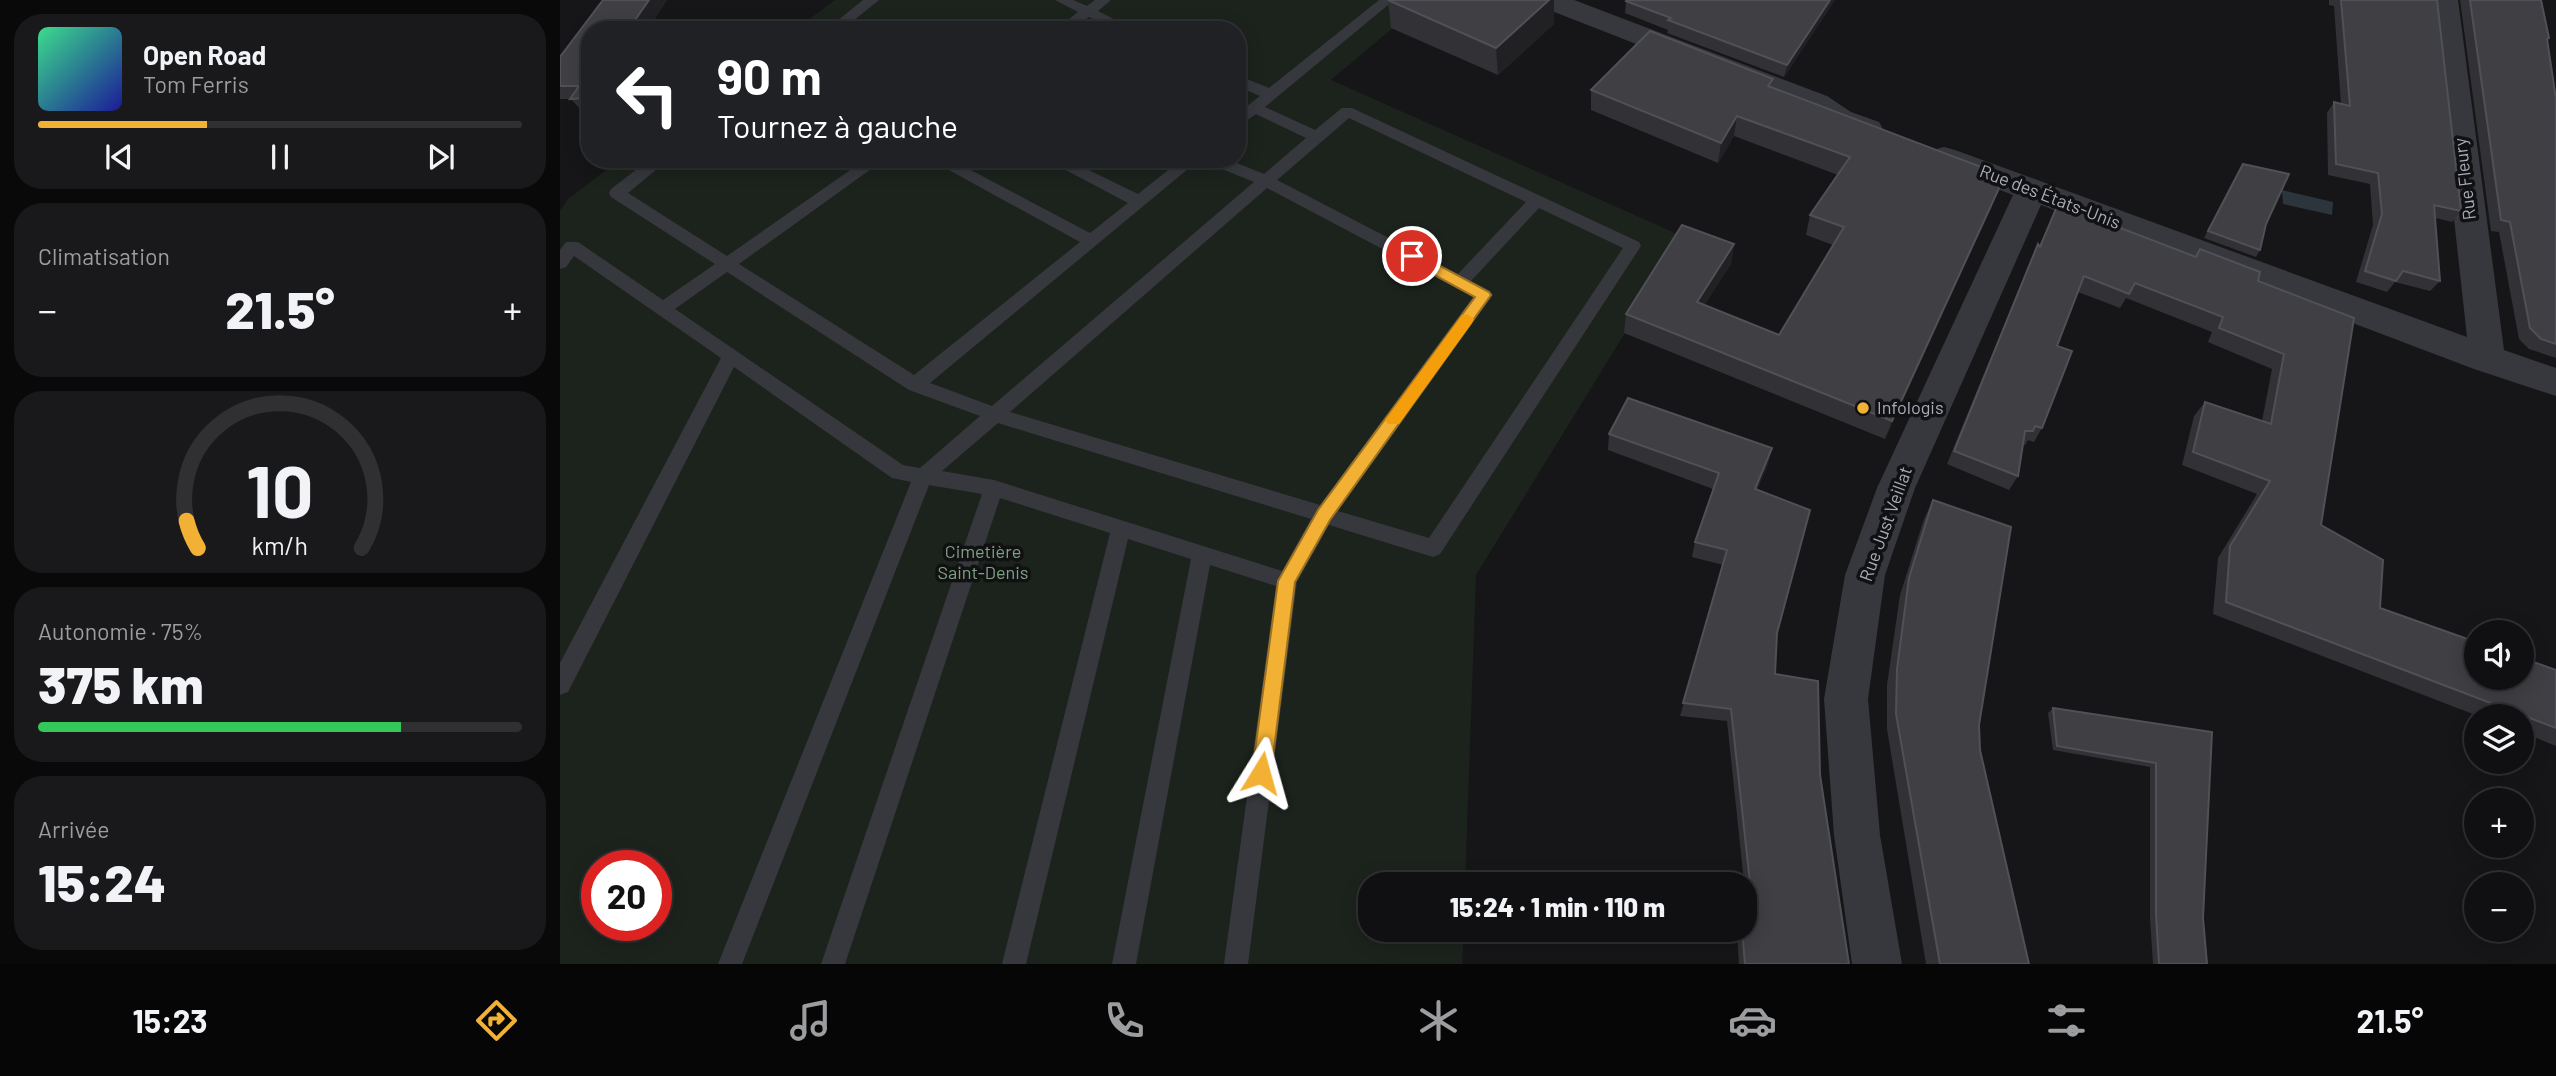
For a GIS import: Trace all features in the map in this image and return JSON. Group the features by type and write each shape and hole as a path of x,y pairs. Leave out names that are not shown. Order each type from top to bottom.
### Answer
{"street":[{"name":"Rue des États-Unis","path":"1549,0 1804,98 1840,118 2031,191 2556,382"},
{"name":"Rue Fleury","path":"2444,0 2487,359"},
{"name":"Rue Just Veillat","path":"1877,964 1857,835 1846,699 1865,575 1896,488 2031,191"}],"lane":[{"path":"845,21 872,0"},
{"path":"1062,0 1109,21"},
{"path":"1074,21 1104,0"},
{"path":"1246,115 1387,0"},
{"path":"1246,84 1271,95"},
{"path":"1255,108 1317,137"},
{"path":"649,168 617,193 915,385 994,414 1433,548 1633,246 1347,111 994,414 923,476 730,964"},
{"path":"664,308 864,168"},
{"path":"954,168 1092,241"},
{"path":"1071,168 1140,202"},
{"path":"915,385 1181,168"},
{"path":"1234,168 1266,181 1484,295 1324,515 1287,581 1236,964"},
{"path":"1461,281 1537,201"},
{"path":"560,263 572,246 899,472 994,488 1287,581"},
{"path":"560,685 731,355"},
{"path":"833,964 994,488"},
{"path":"1014,964 1121,529"},
{"path":"1124,964 1202,555"}],"green space":[{"name":"Cimetière Saint-Denis","path":"835,0 1426,0 1331,80 1684,237 1476,575 1465,872 1358,872 1358,942 1463,942 1462,964 560,964 560,211 568,199 609,168 1246,168 1246,21 807,21"}],"shaded area":[{"path":"2282,190 2333,202 2332,215 2283,204"}],"building":[{"path":"603,0 649,0 634,21 587,21"},
{"path":"1388,0 1549,0 1496,48"},
{"path":"1627,0 1830,0 1787,65 1668,20 1671,18"},
{"path":"2341,0 2437,0 2461,211 2434,205 2440,281 2403,271 2396,281 2365,271 2382,214 2378,173 2336,164 2334,102 2350,106"},
{"path":"2470,0 2541,0 2549,38 2547,39 2556,99 2556,344 2541,339 2530,328 2510,222 2501,220"},
{"path":"581,29 581,98 570,99 579,86 560,86 560,57"},
{"path":"1650,31 1773,79 1768,86 1989,170 2000,186 1892,421 1626,314 1682,225 1734,244 1697,302 1779,335 1844,227 1810,215 1850,157 1737,116 1721,143 1591,90"},
{"path":"2243,164 2289,174 2266,224 2260,250 2208,231"},
{"path":"2058,204 2196,257 2200,249 2260,272 2258,281 2354,318 2321,525 2383,560 2380,608 2464,638 2464,690 2534,690 2534,662 2556,670 2556,728 2534,720 2534,704 2493,704 2226,602 2230,546 2270,481 2193,452 2205,402 2271,424 2284,354 2219,328 2223,317 2135,283 2129,294 2084,276 2057,346 2072,351 2042,428 2035,426 2033,431 2025,431 2018,476 1954,451 2038,244 2040,247"},
{"path":"1628,398 1772,448 1755,489 1810,510 1777,633 1775,674 1818,681 1820,775 1849,964 1745,964 1743,942 1757,942 1757,872 1749,872 1731,709 1683,703 1727,550 1695,542 1719,473 1609,434"},
{"path":"1933,500 2011,527 1979,725 1980,750 2029,964 1940,964 1896,714 1897,669 1909,578"},
{"path":"2053,708 2212,732 2203,918 2207,964 2159,964 2156,914 2156,763 2057,746"}],"slow traffic":[{"path":"1393,420 1467,319"}],"place":[{"name":"Infologis","path":"1863,408"}],"route":[{"path":"1261,773 1287,581 1324,515 1484,295 1412,256"}]}
